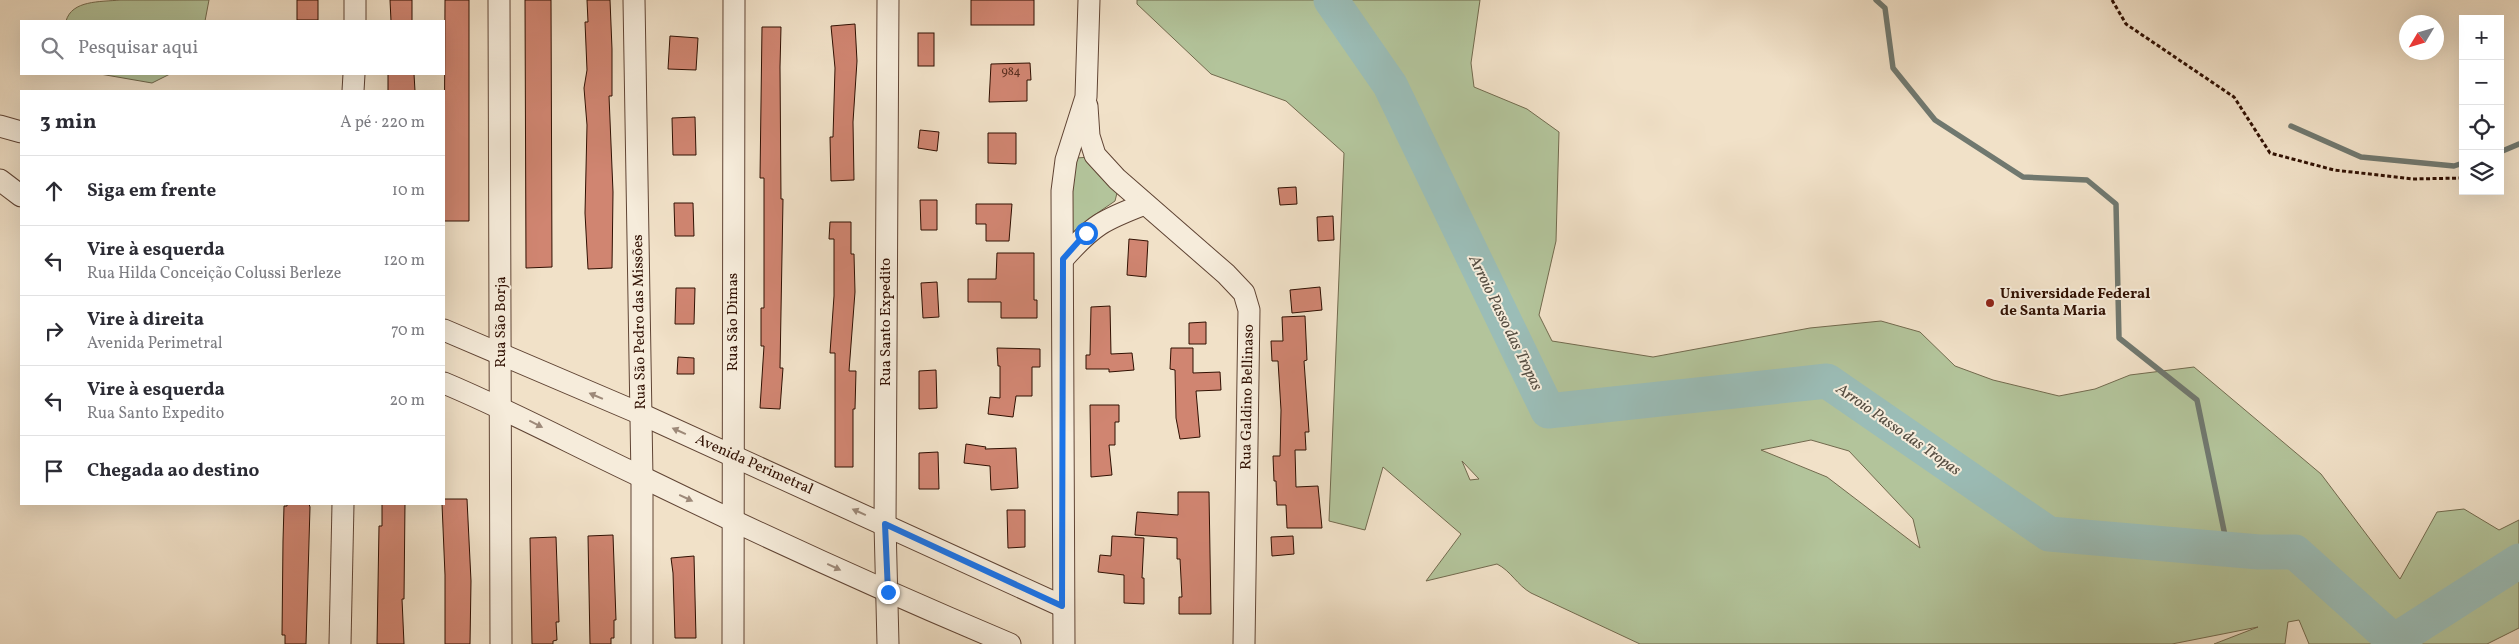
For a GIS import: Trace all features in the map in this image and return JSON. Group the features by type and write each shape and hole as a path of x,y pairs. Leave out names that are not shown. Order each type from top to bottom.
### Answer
{"street":[{"path":"355,0 355,20"},
{"name":"Rua São Borja","path":"500,0 502,356 499,406 502,644"},
{"name":"Rua São Pedro das Missões","path":"634,0 642,478 642,644"},
{"name":"Rua São Dimas","path":"733,644 734,0"},
{"name":"Rua Santo Expedito","path":"888,0 885,524 888,644"},
{"path":"1064,644 1062,606 1062,191 1069,151 1086,97 1089,0"},
{"path":"353,90 354,75"},
{"name":"Rua Galdino Bellinaso","path":"1086,97 1089,136 1096,154 1117,179 1226,274 1244,293 1249,310 1244,644"},
{"path":"0,126 20,132"},
{"path":"1069,151 1093,148"},
{"path":"0,180 20,195"},
{"path":"1063,259 1086,233 1102,221 1145,204"},
{"name":"Avenida Perimetral","path":"445,330 641,414 1062,606"},
{"path":"445,383 499,406 642,478 888,592 1010,644"},
{"path":"340,644 343,505"}],"path":[{"path":"2112,0 2126,24 2234,97 2270,153 2334,170 2413,179 2459,178"}],"green space":[{"path":"120,0 209,0 205,20 66,20 74,9 96,2"},
{"path":"1137,0 1480,0 1471,63 1474,87 1527,109 1559,132 1556,241 1539,315 1552,341 1653,357 1810,328 1881,321 1920,332 1955,366 1993,380 2059,396 2095,389 2130,375 2194,367 2321,474 2400,579 2437,512 2464,509 2499,530 2519,520 2519,628 2487,644 2309,644 2299,620 2288,622 2285,644 2214,644 2258,627 2172,644 1640,644 1531,593 1497,564 1426,581 1461,534 1383,467 1365,530 1329,521 1344,153 1286,101 1211,74 1137,4","holes":["1811,440 1849,451 1913,519 1920,548 1827,477 1761,450","1462,461 1479,479 1470,480"]},
{"path":"106,75 168,75 152,83"},
{"path":"1091,157 1118,189 1115,201 1093,216 1070,241 1069,186 1076,158"}],"building":[{"path":"297,0 318,0 318,20 297,20"},
{"path":"390,0 412,0 412,20 391,20"},
{"path":"445,0 469,0 469,221 445,221"},
{"path":"525,0 551,0 552,267 526,268"},
{"path":"587,0 610,0 612,96 609,96 613,192 612,268 588,269 585,213 587,125 584,88 587,70 585,22 588,22"},
{"path":"971,0 1034,0 1034,25 971,25"},
{"path":"855,24 857,61 853,122 854,180 831,181 830,137 833,137 835,68 831,26"},
{"path":"762,27 781,27 781,199 783,199 780,368 783,368 780,409 760,408 764,346 761,346 761,308 764,308 764,178 760,178"},
{"path":"918,33 934,33 934,66 918,66"},
{"path":"670,36 698,38 696,70 668,69"},
{"path":"1030,63 1031,80 1027,80 1027,101 989,102 991,64"},
{"path":"388,75 414,75 415,90 388,90"},
{"path":"695,117 696,155 673,155 672,118"},
{"path":"920,130 939,132 937,151 918,148"},
{"path":"988,133 1016,133 1016,164 988,163"},
{"path":"1296,187 1297,204 1280,205 1278,188"},
{"path":"920,200 937,200 937,230 921,230"},
{"path":"674,203 693,203 694,236 675,236"},
{"path":"976,204 1012,204 1009,241 986,241 986,224 976,224"},
{"path":"1333,216 1334,240 1318,241 1317,217"},
{"path":"830,222 851,222 851,254 854,254 855,292 849,371 856,371 855,409 853,409 853,467 835,467 835,353 830,353 834,296 834,239 829,239"},
{"path":"1129,239 1148,241 1146,277 1127,275"},
{"path":"997,253 1034,253 1034,300 1037,300 1037,318 1001,318 1001,302 968,302 968,279 996,279"},
{"path":"937,282 939,317 923,318 921,283"},
{"path":"1320,287 1322,310 1292,313 1290,290"},
{"path":"676,288 695,288 694,324 675,324"},
{"path":"1110,306 1111,354 1132,353 1134,370 1109,372 1109,369 1086,369 1086,355 1090,355 1091,307"},
{"path":"1305,316 1307,360 1304,361 1309,432 1305,432 1306,450 1295,450 1296,487 1318,486 1322,528 1287,528 1286,505 1277,505 1276,481 1274,481 1273,456 1280,456 1281,410 1278,361 1272,361 1271,341 1283,341 1282,317"},
{"path":"1206,322 1206,344 1189,344 1189,323"},
{"path":"997,348 1040,349 1040,367 1032,367 1032,396 1016,396 1013,417 988,414 990,397 1000,398 1000,366 998,366"},
{"path":"1171,348 1193,348 1193,373 1220,372 1221,390 1196,391 1200,437 1180,439 1176,418 1175,370 1170,369"},
{"path":"678,357 694,358 694,374 677,374"},
{"path":"936,370 937,408 919,409 919,371"},
{"path":"1090,405 1119,405 1119,422 1115,422 1115,445 1109,445 1112,475 1091,477"},
{"path":"966,444 986,447 985,449 1016,448 1018,488 991,490 990,466 964,463"},
{"path":"938,452 939,489 919,489 919,453"},
{"path":"1178,492 1209,492 1211,614 1179,614 1179,597 1182,597 1180,559 1177,559 1177,538 1135,535 1137,512 1178,515"},
{"path":"445,499 467,499 471,581 470,644 445,644 442,505 445,505"},
{"path":"309,505 310,507 306,644 285,644 285,635 282,635 284,506"},
{"path":"382,505 405,505 404,599 402,599 404,644 377,644 379,526 382,526"},
{"path":"1007,510 1025,510 1025,547 1008,548"},
{"path":"613,535 616,620 614,620 614,638 611,638 611,644 590,644 588,536"},
{"path":"1112,536 1144,538 1142,578 1144,578 1144,604 1124,603 1124,575 1098,572 1100,555 1111,556"},
{"path":"1293,536 1294,554 1272,556 1271,537"},
{"path":"556,537 559,622 556,622 557,640 553,641 553,644 532,644 530,538"},
{"path":"694,556 696,638 675,638 671,558"}],"waterway":[{"name":"Arroio Passo das Tropas","path":"1331,0 1390,85 1548,411 1827,381 2049,534 2259,552 2295,552 2394,641 2519,561"},
{"path":"1876,0 1885,8 1893,68 1935,120 2023,177 2087,180 2116,204 2119,338 2197,400 2228,550"},
{"path":"2291,126 2361,157 2454,166 2459,164"},
{"path":"2504,150 2519,144"}],"place":[{"name":"Universidade Federal de Santa Maria","path":"1990,303"}],"route":[{"path":"888,592 885,524 1062,606 1063,259 1086,233"}]}
